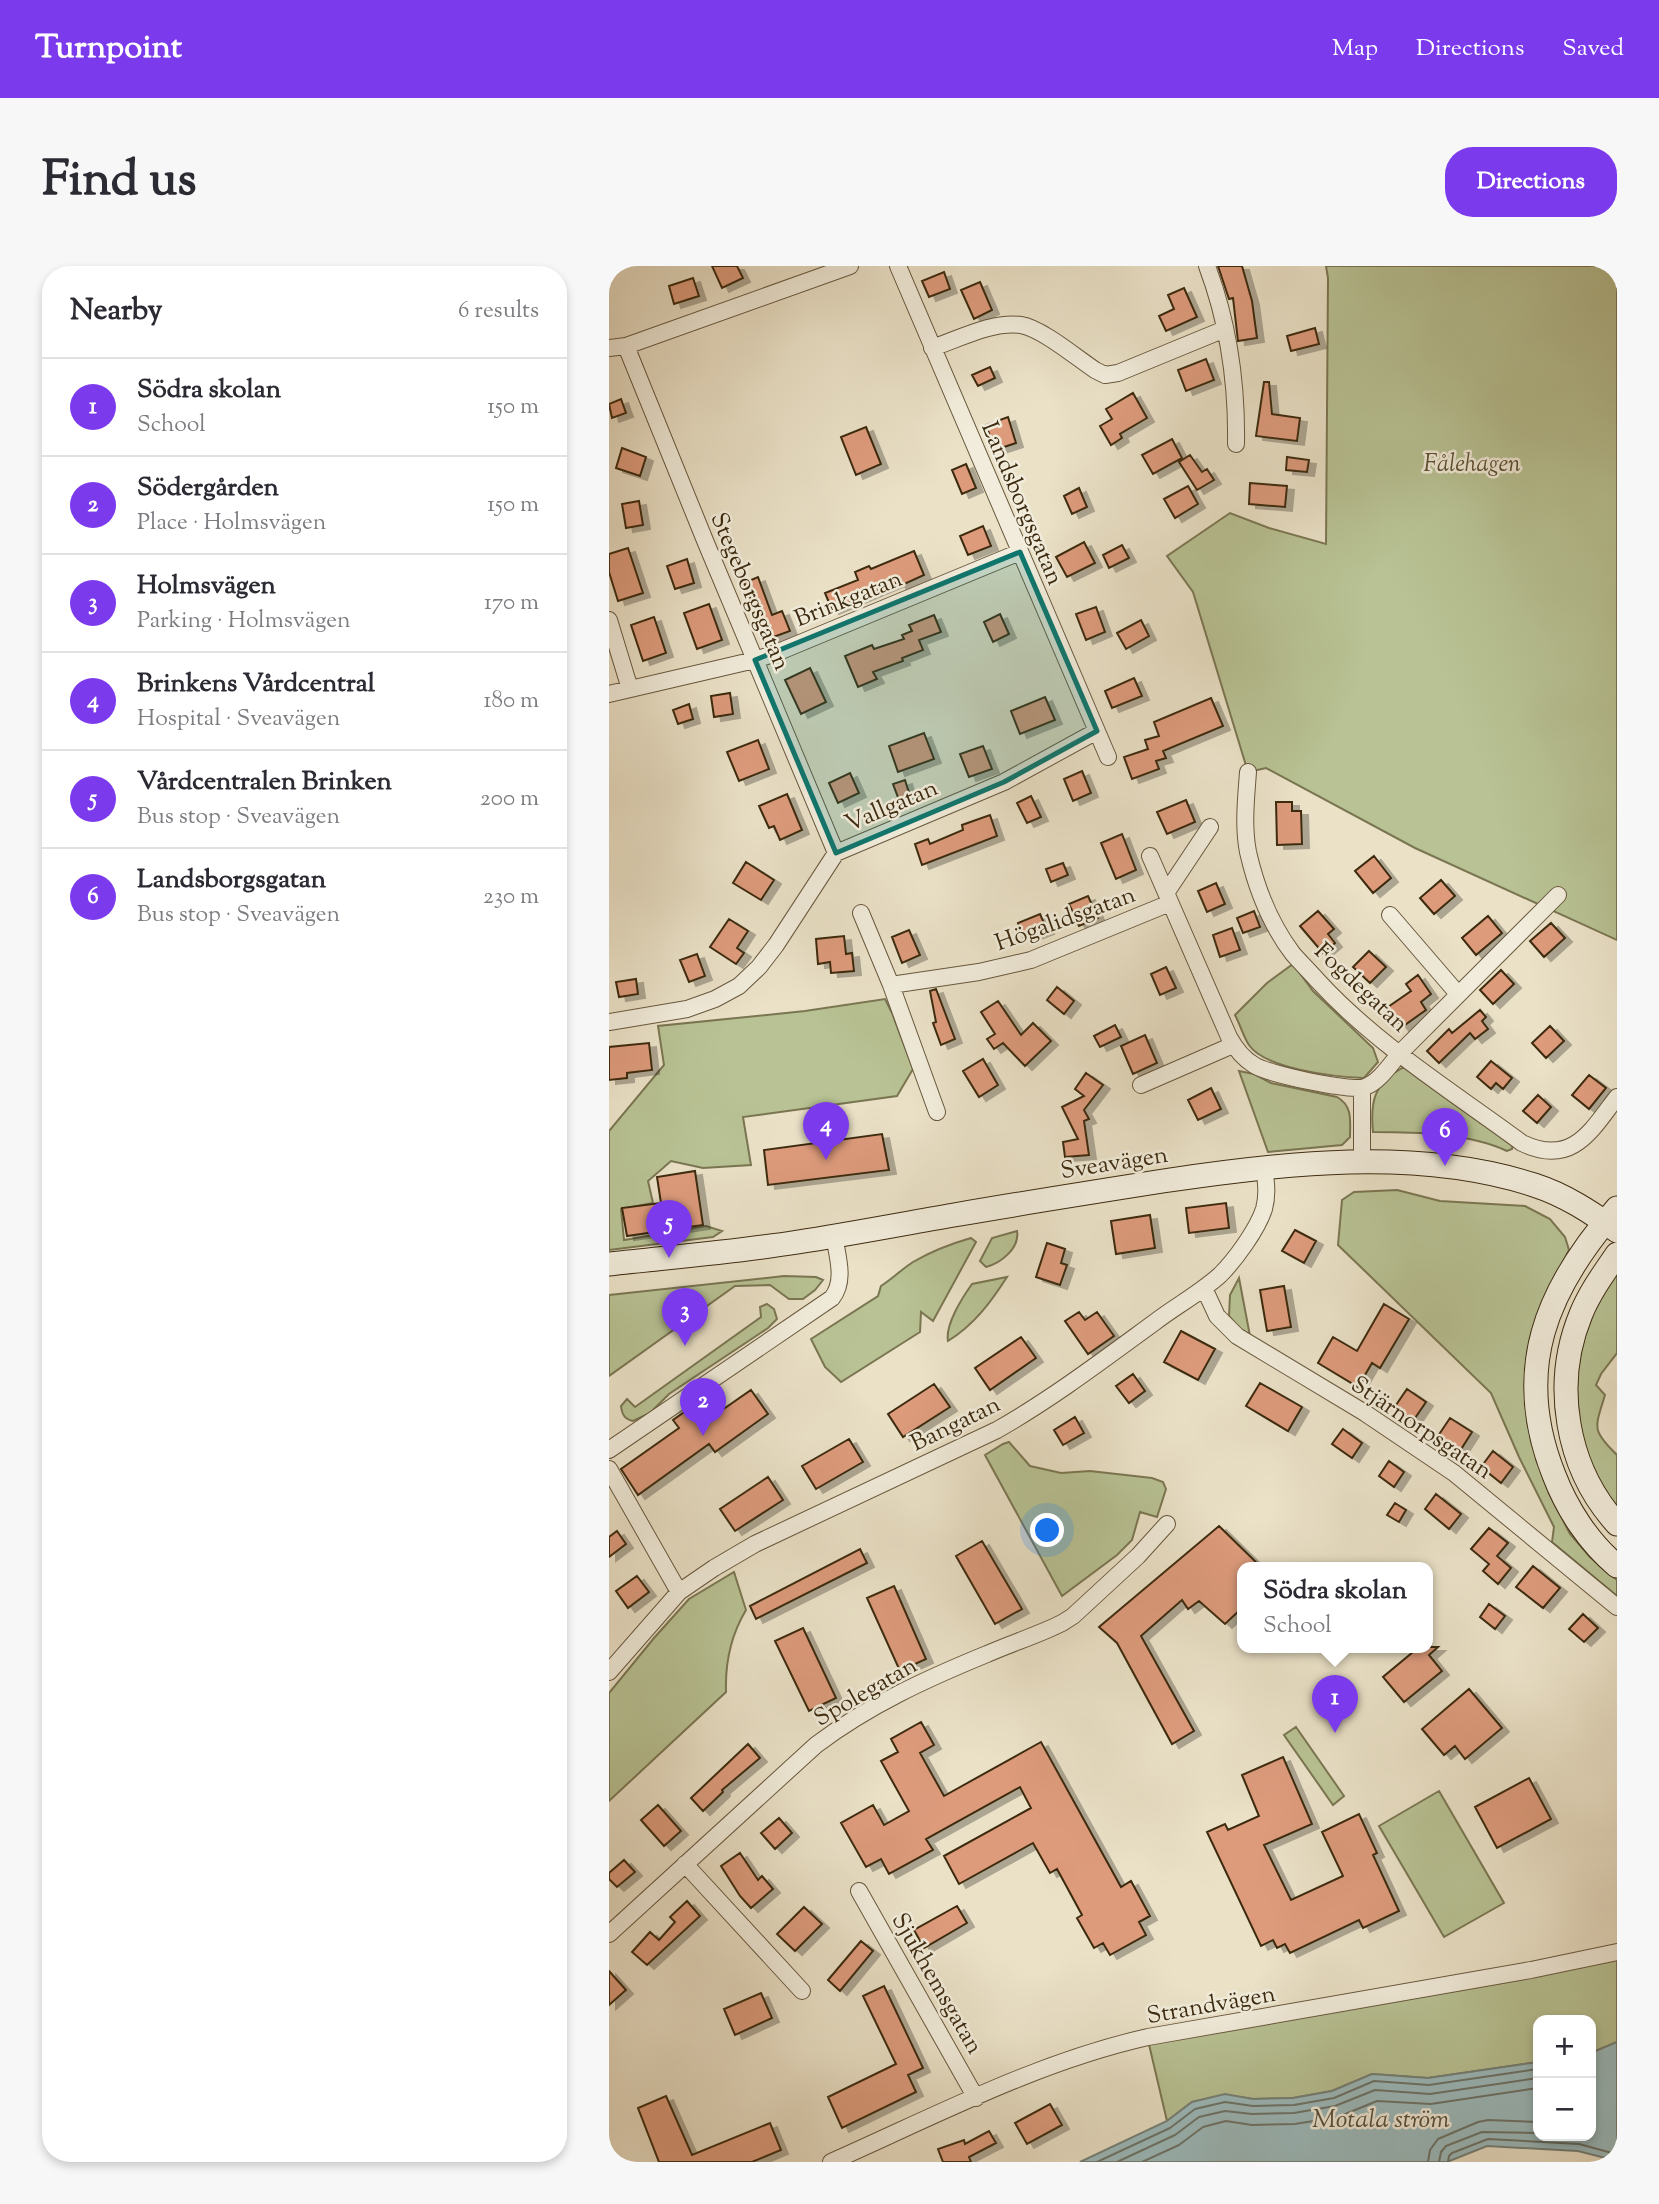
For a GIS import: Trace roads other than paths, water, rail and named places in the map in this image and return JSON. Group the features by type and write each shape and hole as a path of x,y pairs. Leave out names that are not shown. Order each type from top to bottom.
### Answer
{"main road":[{"name":"Sveavägen","path":"609,1265 760,1247 1032,1201 1264,1167 1362,1163 1427,1164 1535,1185 1613,1220"},
{"path":"1613,1220 1577,1259 1554,1300 1538,1356 1535,1405 1546,1455 1557,1485 1572,1513 1617,1566"},
{"path":"1617,1254 1595,1286 1581,1313 1566,1372 1566,1402 1578,1460 1587,1482 1599,1504 1617,1524"}],"street":[{"path":"609,348 626,346 850,266"},
{"name":"Landsborgsgatan","path":"898,266 1108,757"},
{"path":"1207,266 1225,329 1236,412 1235,444"},
{"path":"932,348 990,328 1007,324 1024,326 1105,375 1118,373 1225,329"},
{"name":"Stegeborgsgatan","path":"626,346 836,853"},
{"name":"Brinkgatan","path":"609,694 755,660 1020,552"},
{"path":"609,620 630,689"},
{"name":"Vallgatan","path":"609,1021 687,1009 715,999 739,986 759,967 836,853 1004,782 1097,731"},
{"name":"Fogdegatan","path":"1248,772 1245,826 1248,852 1258,885 1272,918 1293,953 1332,996 1399,1053 1523,1143 1541,1150 1560,1149 1583,1141 1617,1097"},
{"path":"1168,898 1210,827"},
{"path":"1150,856 1233,1045 1248,1061 1265,1070 1348,1088 1362,1088 1376,1081 1399,1053 1558,895"},
{"name":"Högalidsgatan","path":"891,985 979,972 1031,960 1168,898"},
{"path":"861,914 891,985 937,1112"},
{"path":"1390,915 1458,995"},
{"path":"1141,1085 1233,1045"},
{"path":"1362,1088 1362,1163"},
{"name":"Bangatan","path":"609,1672 679,1592 714,1568 755,1544 997,1430 1087,1373 1204,1288 1231,1262 1255,1228 1263,1211 1267,1189 1264,1167"},
{"path":"609,1450 832,1298 840,1278 834,1235"},
{"name":"Stjärnorpsgatan","path":"1204,1288 1217,1316 1237,1336 1365,1413 1454,1473 1617,1607"},
{"path":"609,1469 679,1592"},
{"name":"Spolegatan","path":"609,1934 816,1745 852,1719 945,1672 1062,1623 1138,1556 1167,1524"},
{"path":"685,1864 802,1991"},
{"name":"Sjukhemsgatan","path":"859,1891 976,2098"},
{"name":"Strandvägen","path":"831,2162 1044,2068 1125,2042 1617,1952"}],"water":[{"name":"Motala ström","path":"1617,2042 1617,2161 1578,2151 1487,2146 1447,2162 1080,2162 1167,2121 1192,2102 1225,2094 1253,2099 1293,2098 1332,2091 1372,2074 1428,2078 1533,2063 1533,2141 1596,2141 1596,2051"}],"place":[{"name":"Brinkens Vårdcentral","path":"826,1160"},
{"name":"Landsborgsgatan","path":"1445,1166"},
{"name":"Vårdcentralen Brinken","path":"669,1258"},
{"name":"Holmsvägen","path":"685,1346"},
{"name":"Södergården","path":"703,1436"},
{"name":"Södra skolan","path":"1335,1733"}],"park label":[{"name":"Fålehagen","path":"1472,463"}]}
